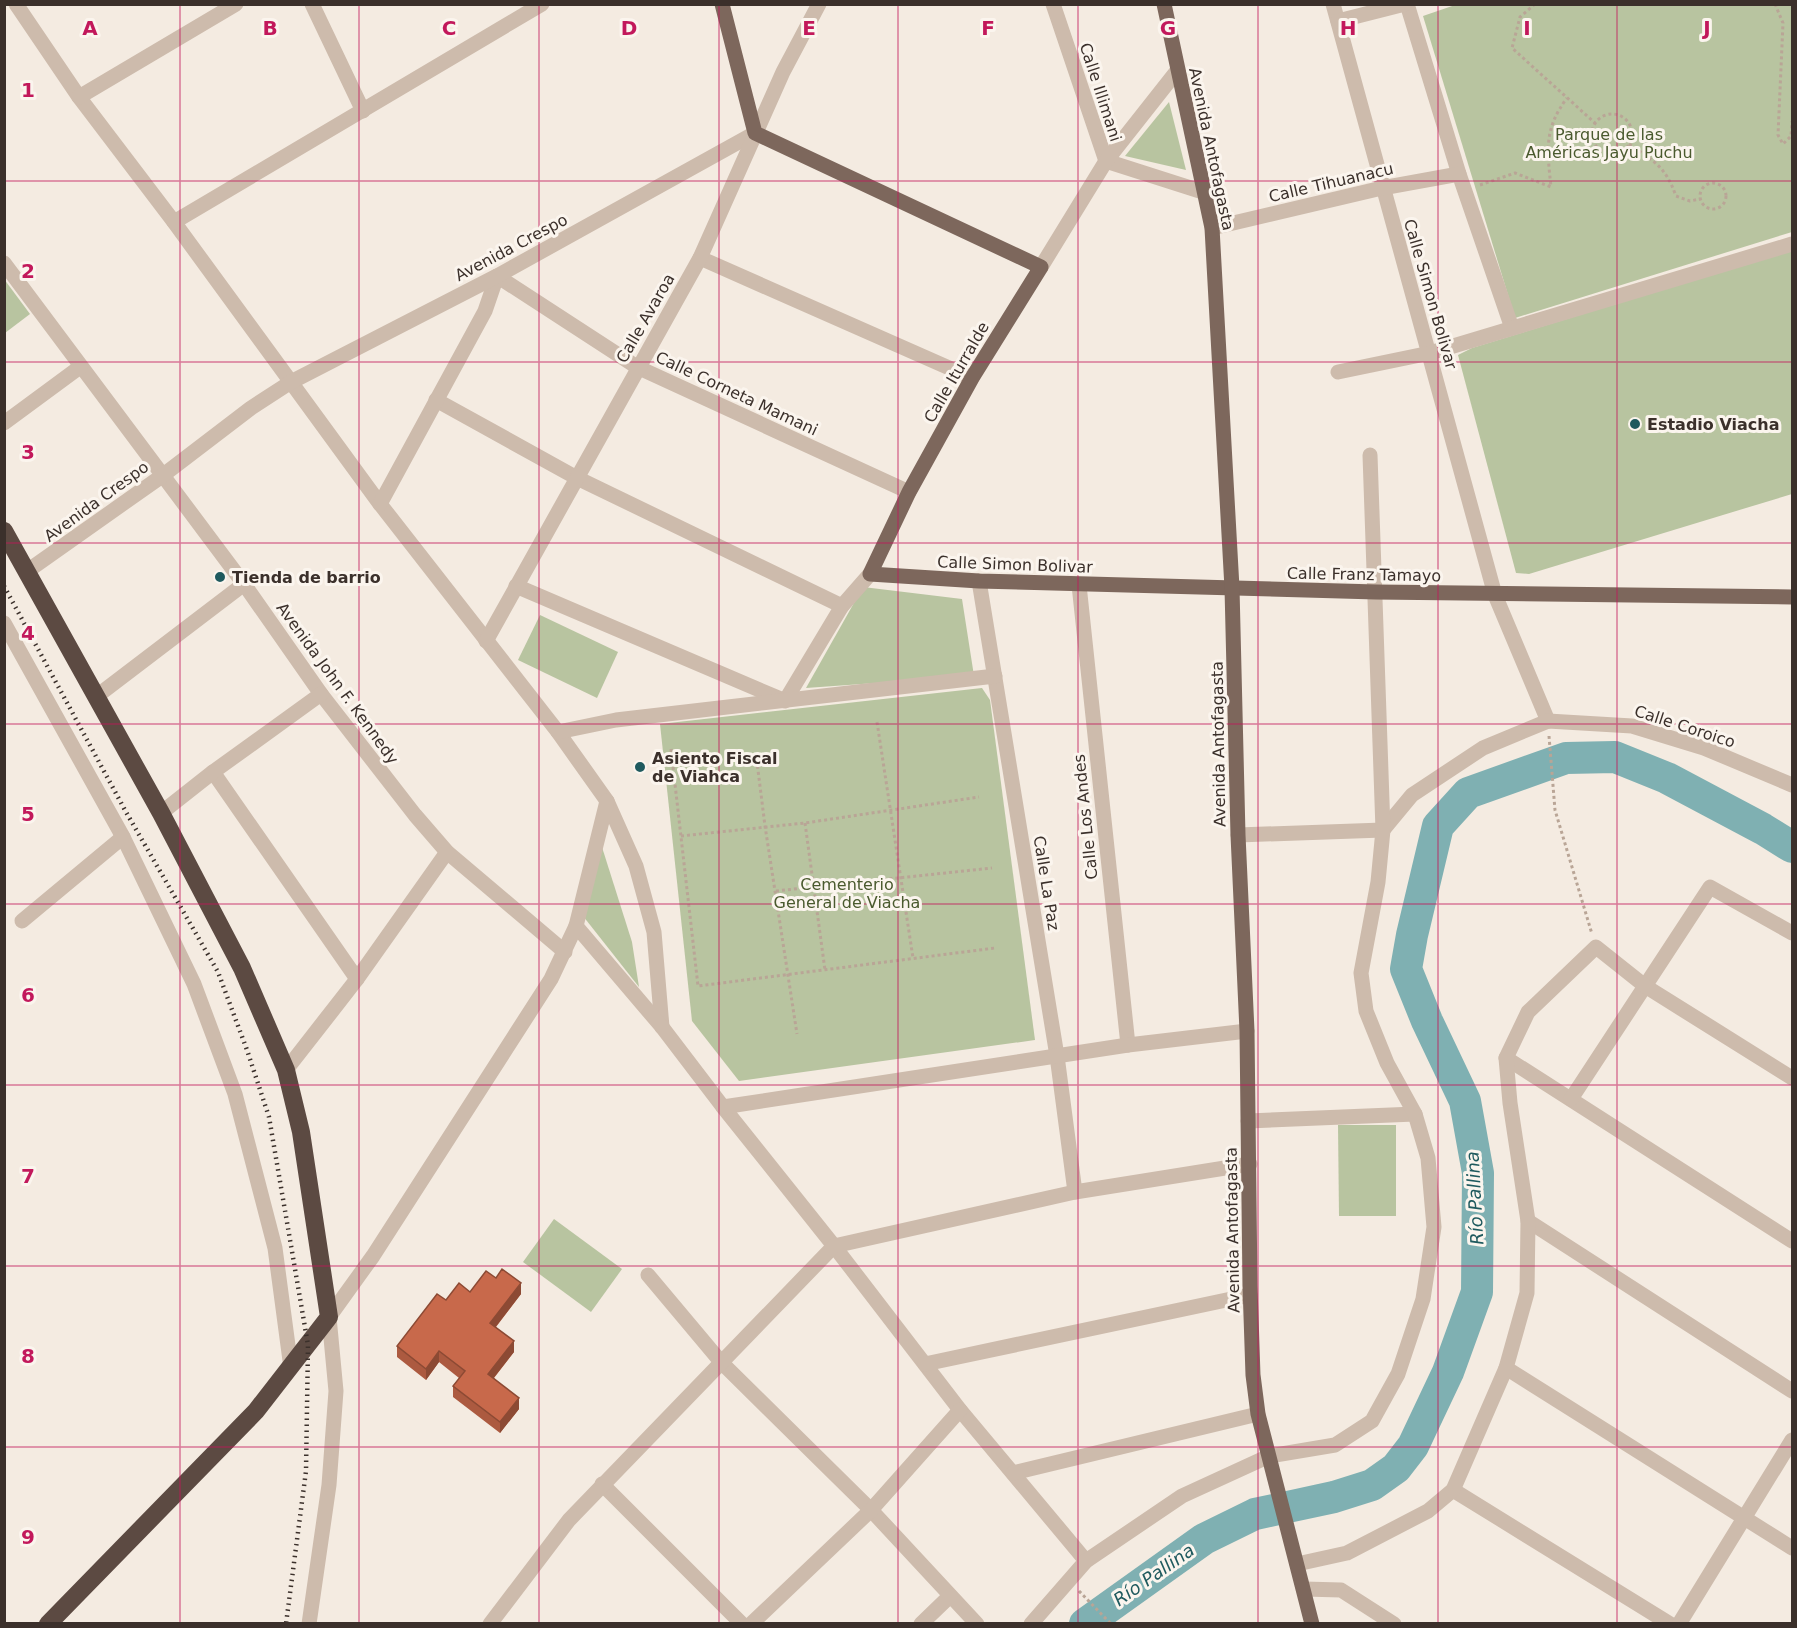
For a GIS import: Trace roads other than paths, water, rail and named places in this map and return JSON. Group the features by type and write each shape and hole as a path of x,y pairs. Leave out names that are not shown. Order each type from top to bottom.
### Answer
{"highway":[{"path":"4,531 161,813 242,968 286,1070 301,1132 329,1317 256,1411 48,1623"}],"main road":[{"path":"722,4 755,133 1041,267"},
{"name":"Avenida Antofagasta","path":"1164,4 1212,228 1232,588 1238,835 1247,1030 1253,1375 1258,1414 1312,1623"},
{"name":"Calle Iturralde","path":"870,574 909,492 972,378 1041,267"},
{"name":"Calle Simon Bolivar","path":"870,574 1079,585 1232,588"},
{"name":"Calle Franz Tamayo","path":"1232,588 1495,595"},
{"path":"1495,595 1792,597"}],"street":[{"path":"16,4 79,97 174,222 380,504 558,732 607,801 636,866 654,932 662,1027"},
{"path":"79,97 236,4"},
{"path":"312,4 363,111"},
{"path":"174,222 542,4"},
{"name":"Calle Avaroa","path":"486,641 699,258 783,72 819,4"},
{"name":"Calle Illimani","path":"1053,4 1106,161 1203,192"},
{"name":"Calle Simon Bolivar","path":"1333,4 1495,595 1548,721"},
{"path":"1338,21 1406,4 1464,190 1512,328"},
{"name":"Calle Iturralde","path":"1041,267 1106,161 1177,71"},
{"name":"Avenida Crespo","path":"26,572 162,476 251,408 291,382 497,276 755,133"},
{"name":"Calle Tihuanacu","path":"1212,228 1382,188 1459,174"},
{"path":"1338,372 1430,353 1792,244"},
{"path":"699,258 972,378"},
{"name":"Avenida John F. Kennedy","path":"4,263 244,584 321,694 415,815 447,852 565,952"},
{"path":"380,504 485,311 497,276"},
{"name":"Calle Corneta Mamani","path":"497,276 637,367 909,492"},
{"path":"4,423 81,367"},
{"path":"436,400 577,478 842,606"},
{"path":"1031,1623 1086,1561 1182,1496 1269,1456 1335,1445 1372,1421 1398,1374 1423,1299 1434,1227 1428,1158 1415,1114 1387,1063 1366,1011 1361,973 1378,882 1383,830 1370,455"},
{"name":"Calle Iturralde","path":"785,701 842,606 870,574"},
{"name":"Calle La Paz","path":"979,581 1058,1056 1075,1192"},
{"path":"97,696 244,584"},
{"name":"Calle Los Andes","path":"1079,585 1128,1045"},
{"path":"516,586 785,701"},
{"path":"4,623 123,837 194,984 235,1094 275,1248 291,1368"},
{"path":"558,732 616,720 995,676"},
{"path":"161,813 213,772 321,694"},
{"name":"Calle Coroico","path":"1383,830 1412,795 1483,748 1548,721 1632,726 1704,748 1792,785"},
{"path":"213,772 357,979"},
{"path":"309,1623 329,1485 336,1391 329,1317 379,1246 551,979 576,926 607,801"},
{"path":"1238,835 1383,830"},
{"path":"22,921 123,837"},
{"path":"286,1070 357,979 447,852"},
{"path":"1571,1099 1710,886 1792,933"},
{"path":"576,926 662,1027 960,1410 1086,1561"},
{"path":"1298,1564 1347,1553 1428,1511 1454,1490 1506,1368 1527,1293 1528,1221 1509,1103 1506,1058 1528,1012 1596,947 1645,986 1792,1078"},
{"path":"723,1107 1128,1045 1247,1030"},
{"path":"1506,1058 1792,1242"},
{"path":"1248,1121 1415,1114"},
{"path":"490,1623 569,1520 834,1246 1075,1192 1250,1164"},
{"path":"1528,1221 1792,1391"},
{"path":"648,1275 721,1362 871,1510 977,1623"},
{"path":"925,1364 1250,1295"},
{"path":"1506,1368 1792,1548"},
{"path":"751,1623 871,1510 960,1410"},
{"path":"1013,1473 1258,1414"},
{"path":"1679,1623 1792,1440"},
{"path":"602,1484 742,1623"},
{"path":"1454,1490 1670,1623"},
{"path":"1304,1589 1341,1590 1394,1623"},
{"path":"921,1623 950,1596"}],"waterway":[{"name":"Río Pallina","path":"1085,1624 1204,1539 1255,1514 1334,1497 1372,1485 1396,1468 1413,1446 1448,1372 1477,1292 1478,1173 1465,1101 1427,1021 1406,969 1438,826 1468,793 1566,758 1615,757 1667,778 1792,847"}],"railway":[{"path":"4,586 126,812 218,972 269,1117 308,1345 306,1471 286,1624"}],"place":[{"name":"Estadio Viacha","path":"1635,424"},
{"name":"Tienda de barrio","path":"220,577"},
{"name":"Asiento Fiscal de Viahca","path":"640,767"}],"park label":[{"name":"Parque de las Américas Jayu Puchu","path":"1609,143"},
{"name":"Cementerio General de Viacha","path":"847,893"}]}
